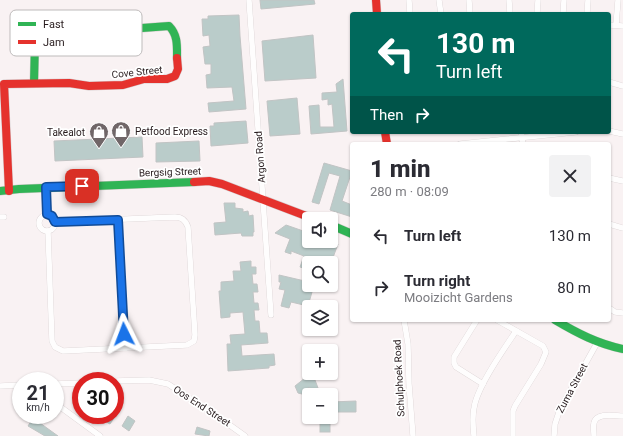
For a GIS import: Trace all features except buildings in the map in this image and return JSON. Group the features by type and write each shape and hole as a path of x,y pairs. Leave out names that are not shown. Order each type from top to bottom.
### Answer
{"street":[{"name":"Argon Road","path":"249,0 271,315"},
{"path":"376,0 377,12"},
{"path":"409,0 410,12"},
{"path":"440,0 441,12"},
{"path":"469,0 470,12"},
{"path":"509,0 510,12"},
{"path":"538,0 538,12"},
{"path":"563,12 564,0"},
{"path":"588,0 588,12"},
{"path":"616,25 618,0"},
{"path":"611,25 623,26"},
{"name":"Cove Street","path":"9,189 4,84 76,83 89,86 123,85 144,79 167,79 175,76 178,69 176,38 174,31 171,28 164,26 142,28"},
{"name":"Cove Street","path":"34,83 35,56"},
{"path":"611,83 623,86"},
{"path":"611,131 623,134"},
{"path":"481,142 558,134"},
{"path":"611,178 623,181"},
{"name":"Bergsig Street","path":"0,188 20,189 209,181 222,184 302,214"},
{"path":"46,187 47,214"},
{"name":"Bergsig Street","path":"0,191 9,189"},
{"path":"47,214 52,216 55,222 54,228 48,231 41,229 38,223 41,217 47,214"},
{"path":"48,231 52,341 58,349 63,351 187,346 194,341 196,335 188,227 186,223 178,217 55,222"},
{"path":"118,220 125,348"},
{"path":"611,225 623,228"},
{"path":"338,229 350,233"},
{"path":"611,309 615,312 623,313"},
{"name":"Schulphoek Road","path":"404,322 408,344 413,436"},
{"path":"476,322 454,357 454,363 456,368 483,384"},
{"path":"501,322 543,346 546,352 541,364 515,406 513,436"},
{"path":"559,322 597,343 623,349"},
{"path":"474,436 473,408 475,400 516,330"},
{"name":"Zuma Street","path":"554,436 555,424 560,409 597,343"},
{"name":"Oos End Street","path":"124,381 156,381 174,388 224,420 245,436"},
{"path":"0,386 12,385"},
{"path":"64,410 100,436"},
{"path":"594,436 594,421 597,418 606,416 623,416"}],"traffic: fast":[{"path":"142,28 169,26 174,33 177,45 177,58"},
{"path":"34,83 35,56"},
{"path":"0,191 194,182"},
{"path":"338,228 350,233"},
{"path":"559,322 588,338 623,349"}],"traffic: jam":[{"path":"376,0 377,12"},
{"path":"9,191 4,84 69,83 89,86 123,85 144,79 167,79 175,76 178,69 177,58"},
{"path":"385,134 387,142"},
{"path":"194,182 209,181 222,184 302,214"}],"place":[{"name":"Petfood Express","path":"121,148"},
{"name":"Takealot","path":"99,149"}],"route":[{"path":"82,186 46,187 47,214 54,218 55,222 118,220 124,334"}]}
